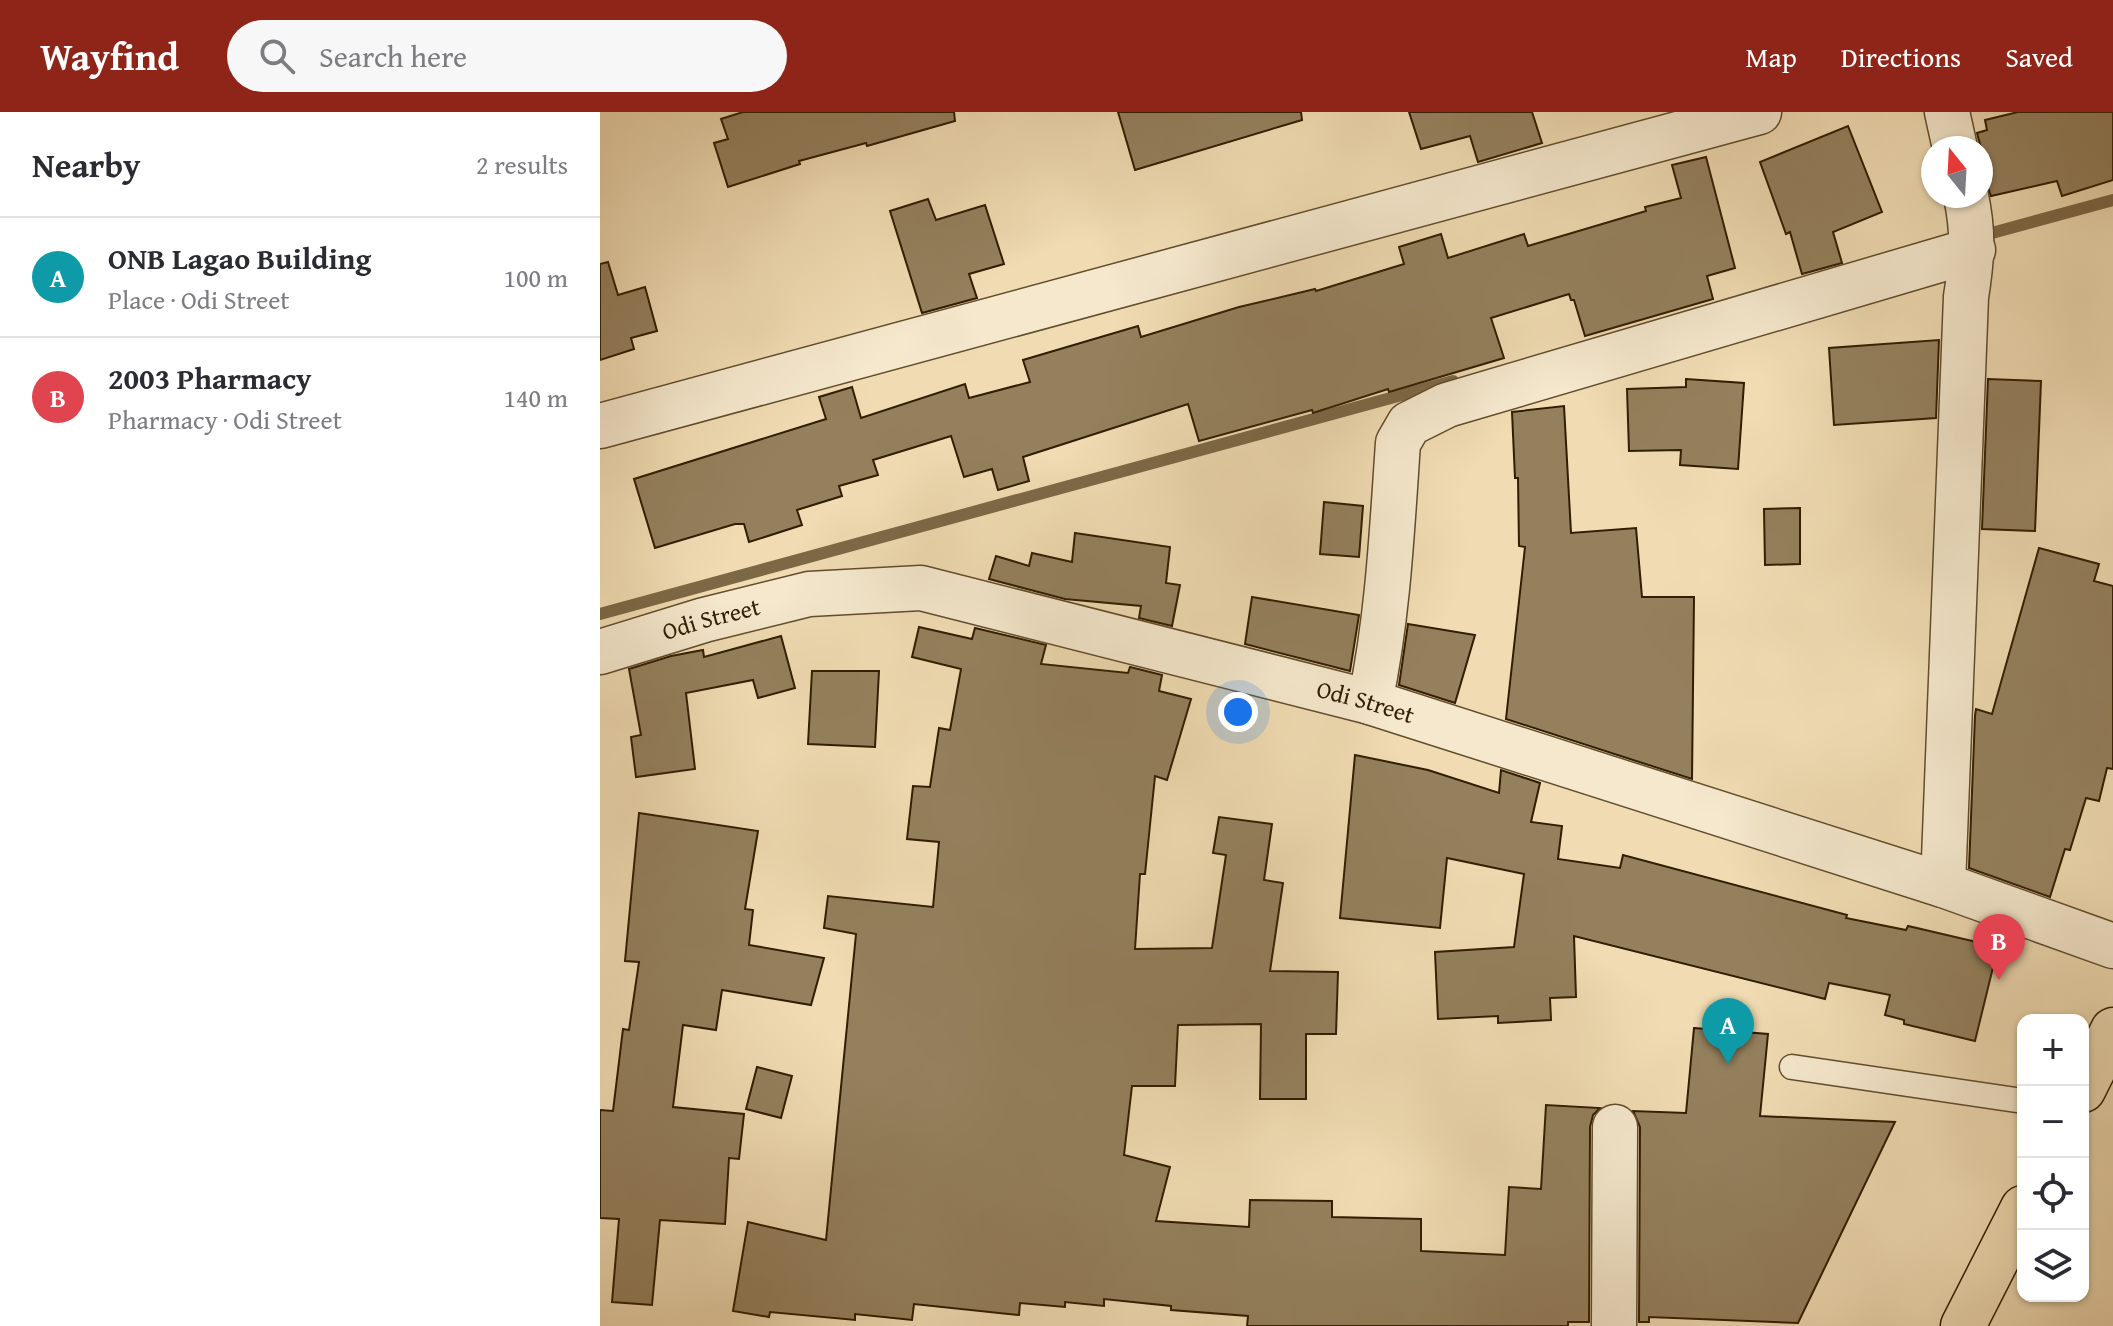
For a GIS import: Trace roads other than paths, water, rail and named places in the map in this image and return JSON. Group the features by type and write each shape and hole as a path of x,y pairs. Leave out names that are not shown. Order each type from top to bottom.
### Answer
{"main road":[{"path":"2085,1086 2113,1030"},
{"path":"1963,1326 2017,1220"}],"street":[{"path":"600,426 1685,122 1759,112"},
{"path":"1947,112 1952,136"},
{"path":"1943,885 1966,297 1973,250 1968,208"},
{"path":"1370,702 1388,589 1398,443 1409,424 1447,405 1973,250"},
{"name":"Odi Street","path":"600,652 704,620 809,594 921,588 1370,702 1943,885 2113,946"},
{"path":"1614,1326 1615,1127"}],"lane":[{"path":"1792,1067 2017,1100"}],"waterway":[{"path":"1981,236 2113,200"},
{"path":"600,614 1453,381"}],"place":[{"name":"2003 Pharmacy","path":"1999,980"},
{"name":"ONB Lagao Building","path":"1728,1064"}]}
